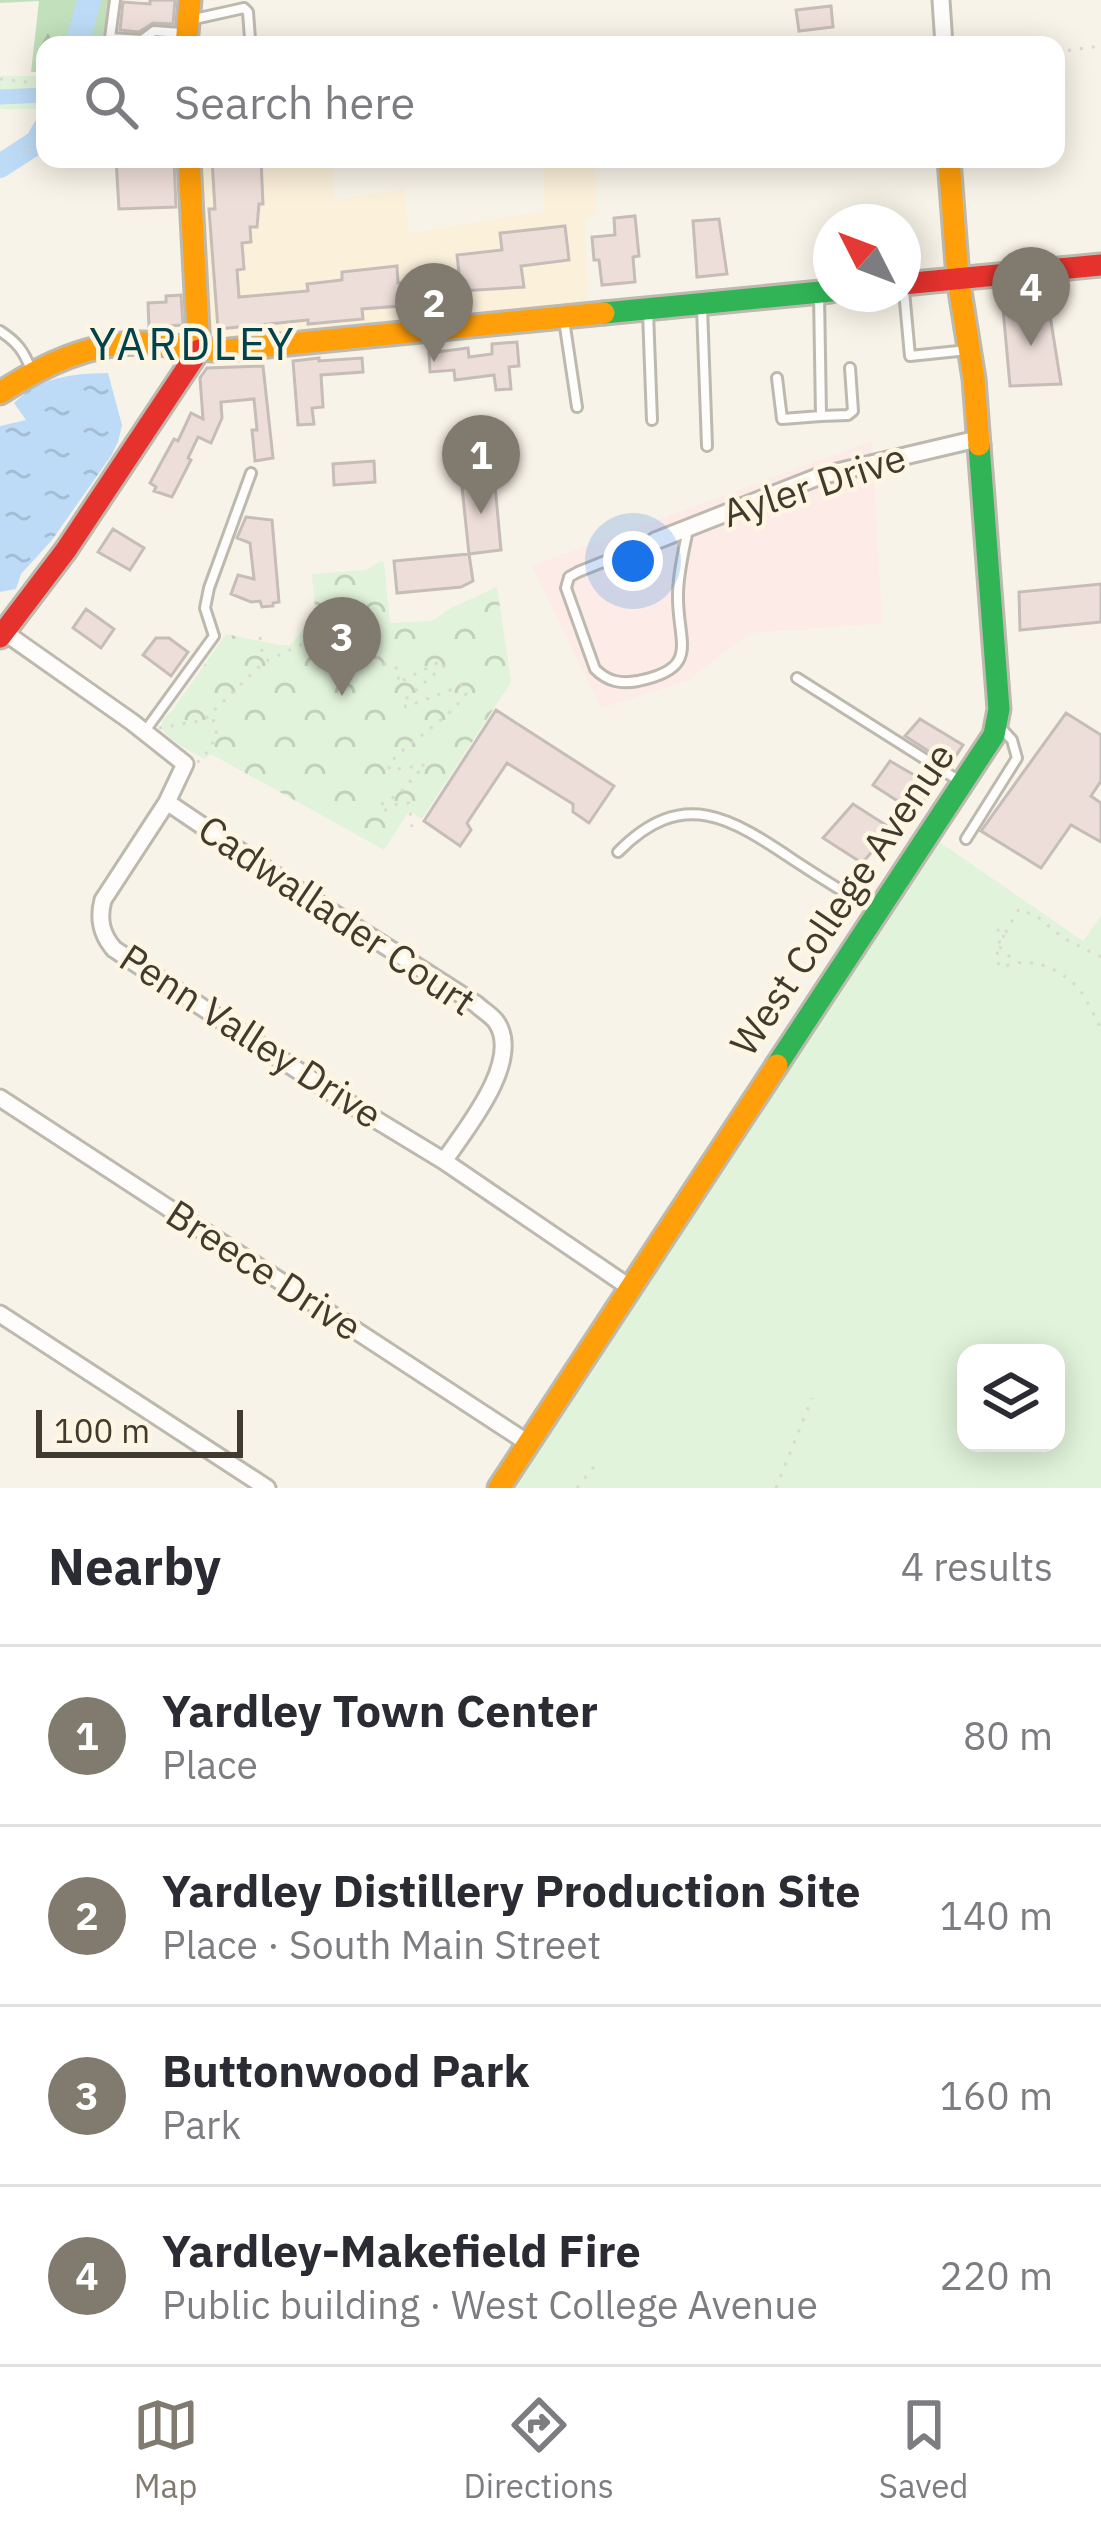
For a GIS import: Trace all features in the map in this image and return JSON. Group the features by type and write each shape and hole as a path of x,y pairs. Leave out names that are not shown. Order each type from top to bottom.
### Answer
{"main road":[{"path":"2,634 66,550 199,350 189,168"},
{"name":"West College Avenue","path":"499,1488 987,748 997,724 989,563 950,168"},
{"path":"921,282 1101,265"},
{"path":"0,394 32,372 73,354 117,344 199,350 262,347 813,293"}],"street":[{"path":"941,0 943,36"},
{"name":"Ayler Drive","path":"655,541 820,476 977,439"},
{"path":"2,634 184,764"},
{"name":"Penn Valley Drive","path":"184,764 167,802 103,900 100,916 106,940 129,961 444,1161 629,1287"},
{"name":"Cadwallader Court","path":"167,802 476,1004 497,1024 505,1046 500,1068 444,1161"},
{"name":"Breece Drive","path":"0,1098 528,1443"},
{"path":"0,1314 267,1488"}],"lane":[{"path":"110,36 116,0"},
{"path":"148,36 188,31 244,8 250,36"},
{"path":"702,306 706,446"},
{"path":"648,311 652,420"},
{"path":"821,416 824,312"},
{"path":"906,312 910,356 969,350"},
{"path":"563,319 577,407"},
{"path":"0,331 24,352 32,372"},
{"path":"777,379 782,419 848,416 853,411 850,368"},
{"path":"144,733 214,636 205,608 208,588 251,473"},
{"path":"655,541 569,577 566,588 595,669 622,684 663,676 676,665 683,646 677,591 688,527"},
{"path":"797,678 963,783"},
{"path":"966,839 1017,758 1012,740 997,724"},
{"path":"618,852 667,818 716,816 737,824 877,912"}],"path":[{"path":"1065,51 1101,46"},
{"path":"0,79 36,82"},
{"path":"26,149 36,151"},
{"path":"144,733 204,720 264,662 323,629 376,644 378,662 399,669 398,683 439,662 446,665 402,702 406,707 464,685 466,694 452,714 388,766 390,770 425,765 398,795 380,805 384,811 409,803 412,826"},
{"path":"260,637 264,662"},
{"path":"184,764 202,760 217,736 211,713"},
{"path":"204,720 216,727"},
{"path":"1101,956 1019,909 1004,935 998,930 1000,947 995,958 1002,968 1016,962 1056,970 1083,995 1101,1029"},
{"path":"1000,947 1016,962"},
{"path":"776,1488 812,1399"},
{"path":"577,1488 597,1463"}],"shaded area":[{"path":"201,168 332,168 334,200 404,189 409,233 544,211 544,168 594,168 597,214 585,219 588,305 216,339 209,333"},
{"path":"872,441 882,623 750,633 687,681 601,708 532,566"}],"green space":[{"path":"0,0 111,0 104,36 36,36 36,72 31,72 39,1"},
{"path":"0,76 36,76 36,109 0,109"},
{"path":"381,561 390,623 432,621 497,587 511,682 422,819 409,811 384,850 211,754 205,759 161,727 226,634 290,645 304,629 312,634 317,630 312,574 366,570"},
{"path":"938,841 1083,941 1101,916 1101,1488 514,1488"}],"water":[{"path":"108,373 122,425 118,442 52,540 21,574 16,589 0,592 0,426 26,420 14,403 35,387 69,376"}],"building":[{"path":"150,0 175,0 173,24 153,23 139,32 120,30 123,2 150,4"},
{"path":"831,6 833,27 799,31 796,10"},
{"path":"117,168 174,168 176,207 119,209"},
{"path":"213,168 261,168 263,204 259,204 257,227 250,227 251,242 242,243 239,297 308,291 307,284 342,280 342,272 397,266 398,283 432,283 439,303 362,309 363,319 218,329 209,209 215,209"},
{"path":"635,216 639,256 633,257 635,282 602,285 592,237 615,235 614,218"},
{"path":"719,219 727,274 697,277 693,221"},
{"path":"565,226 569,260 521,266 524,287 461,291 457,255 502,250 500,233"},
{"path":"181,295 183,325 149,327 148,303"},
{"path":"1048,303 1061,384 1010,386 1003,309"},
{"path":"517,342 519,366 509,367 511,389 496,390 494,375 455,380 454,370 430,372 429,353 468,348 469,357 492,354 492,344"},
{"path":"362,358 363,372 321,375 323,407 312,408 314,424 298,425 293,361"},
{"path":"263,366 273,458 255,461 254,399 221,402 222,418 211,443 198,437 172,497 154,491 150,483 191,413 203,419 200,378 207,368"},
{"path":"374,461 375,482 334,485 333,464"},
{"path":"494,475 501,550 469,554 461,478"},
{"path":"246,517 272,520 279,602 273,606 262,607 260,601 231,594 238,575 254,579 250,543 237,538"},
{"path":"113,529 144,548 130,570 98,552"},
{"path":"469,554 473,581 461,587 397,593 394,561"},
{"path":"1101,584 1101,622 1020,630 1019,592"},
{"path":"86,609 114,629 101,648 73,628"},
{"path":"156,638 169,638 188,652 171,676 143,655"},
{"path":"496,710 614,786 589,823 573,812 573,804 507,763 467,823 471,830 460,846 424,821"},
{"path":"1066,713 1101,735 1101,781 1091,796 1101,803 1101,842 1071,825 1041,868 981,831"},
{"path":"920,719 963,745 950,765 905,736"},
{"path":"890,761 933,786 916,813 873,785"},
{"path":"853,804 892,829 862,863 823,838"}],"waterway":[{"path":"79,36 89,0"},
{"path":"0,97 36,95"},
{"path":"0,166 36,143"}],"traffic: fast":[{"path":"604,313 813,293"},
{"path":"777,1065 994,735 999,709 979,445"}],"traffic: slow":[{"path":"187,36 190,0"},
{"path":"189,168 199,350"},
{"path":"950,168 979,445"},
{"path":"0,393 68,357 104,346 143,343 229,350 604,313"},
{"path":"499,1488 777,1065"}],"traffic: jam":[{"path":"921,282 1101,265"},
{"path":"0,637 66,550 199,350"}],"place":[{"name":"Yardley-Makefield Fire","path":"1031,346"},
{"name":"Yardley Distillery Production Site","path":"434,362"},
{"name":"Yardley Town Center","path":"481,514"},
{"name":"Buttonwood Park","path":"342,696"}],"district":[{"name":"YARDLEY","path":"193,344"}]}
